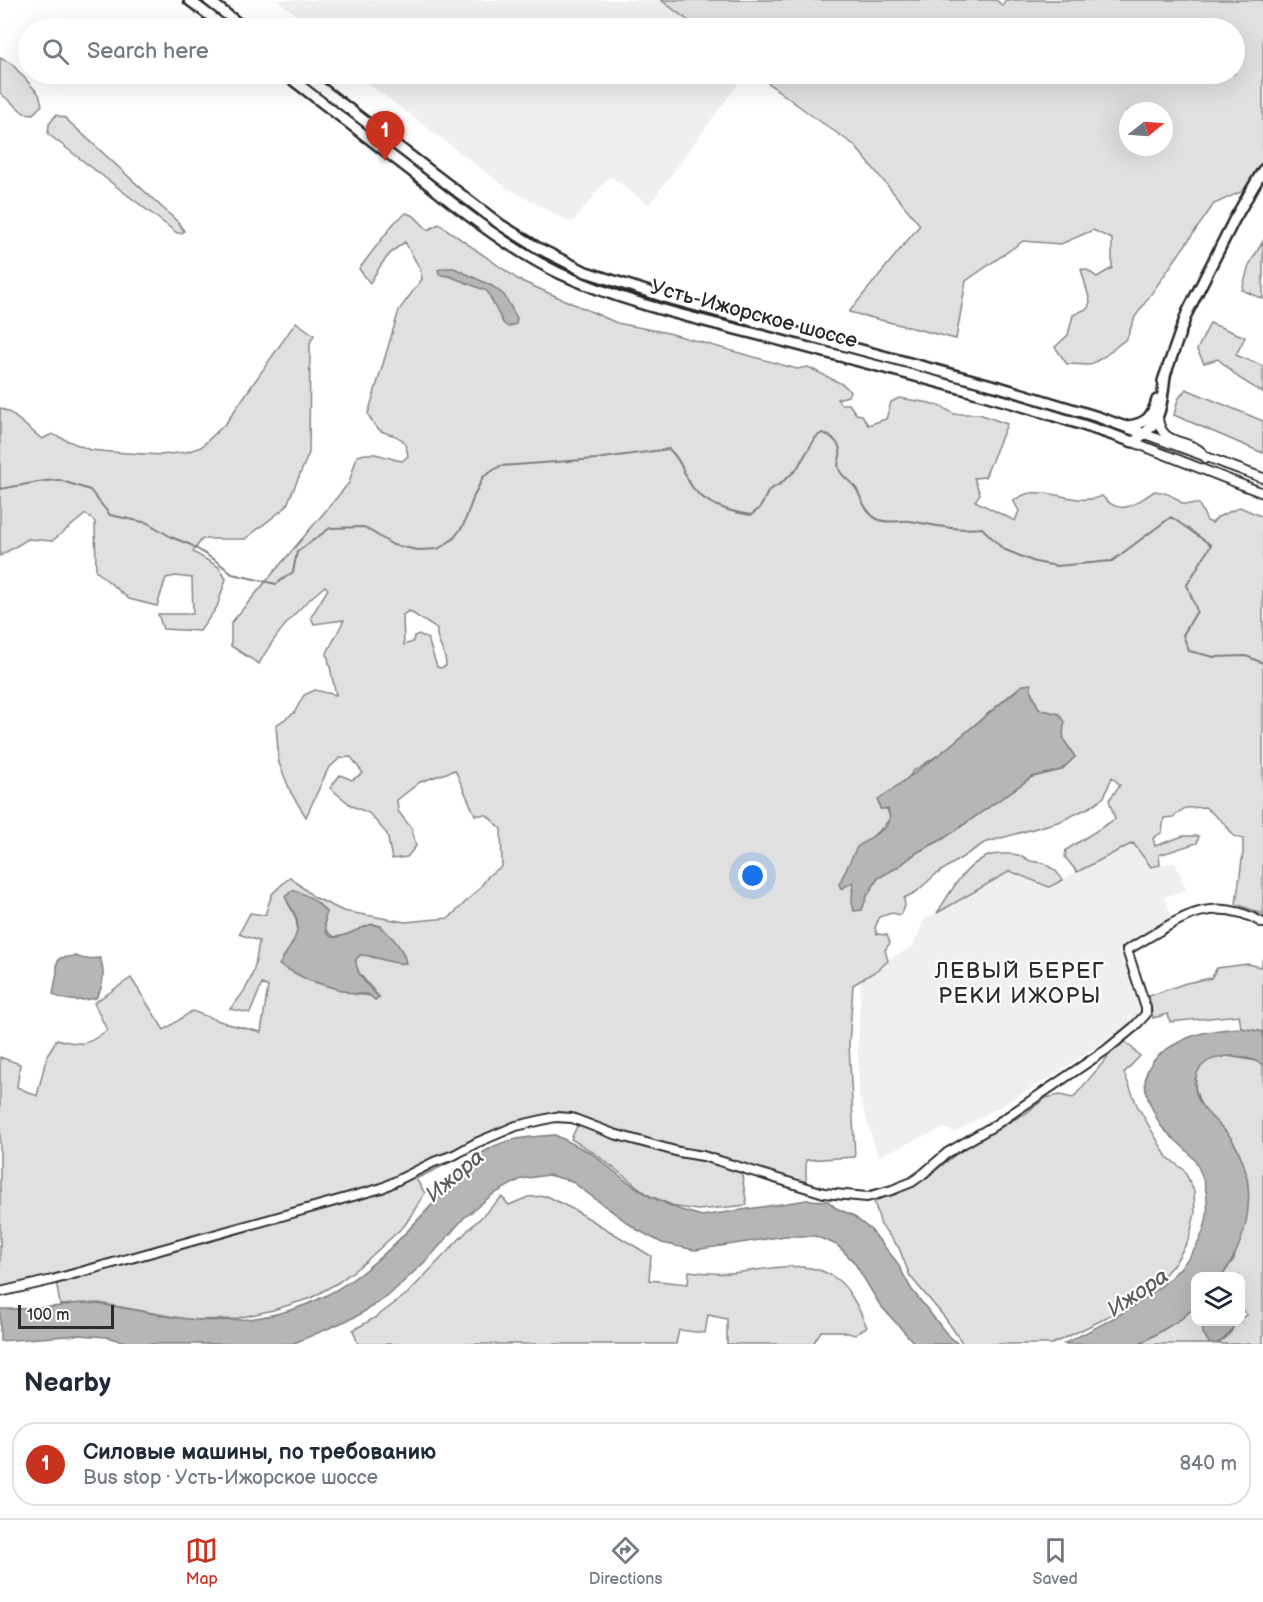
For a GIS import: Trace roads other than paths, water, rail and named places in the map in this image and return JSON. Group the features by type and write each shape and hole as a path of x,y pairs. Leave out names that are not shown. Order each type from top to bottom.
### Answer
{"street":[{"path":"189,0 213,18"},
{"path":"208,0 231,18"},
{"name":"Усть-Ижорское шоссе","path":"298,84 479,224 559,273 649,305 1061,417 1133,442 1263,493"},
{"name":"Усть-Ижорское шоссе","path":"316,84 494,220 538,248 586,272 671,299 999,387 1126,426 1263,478"},
{"path":"1126,426 1141,424 1150,418 1187,313 1234,220 1263,170"},
{"path":"1133,442 1146,434 1158,417 1165,376"},
{"name":"Усть-Ижорское шоссе","path":"1158,417 1159,426 1165,435 1201,450 1206,458"},
{"path":"0,1292 52,1280 382,1188 516,1126 555,1117 572,1118 614,1134 679,1152 703,1156 824,1193 858,1197 879,1194 912,1182 947,1153 995,1125 1106,1050 1143,1019 1146,1008 1127,950 1182,917 1209,910 1231,910 1263,923"}],"waterway":[{"path":"0,489 59,480 90,490 110,515 148,523 171,537 191,545 232,574 276,584 293,572 297,552 330,528 364,527 393,545 418,550 438,549 453,539 463,526 483,477 500,466 596,459 669,449 700,496 725,509 751,515 760,508 769,490 796,470 816,437 822,433 833,438 838,444 840,472 855,487 867,510 877,519 954,528 982,528 1003,549 1035,562 1057,566 1112,561 1171,517 1211,545 1187,585 1197,611 1183,635 1189,651 1214,657 1246,656 1263,663"}],"place":[{"name":"Силовые машины, по требованию","path":"385,161"}],"district":[{"name":"ЛЕВЫЙ БЕРЕГ РЕКИ ИЖОРЫ","path":"1020,984"}],"water label":[{"name":"Ижора","path":"455,1176"},
{"name":"Ижора","path":"1138,1293"}]}
